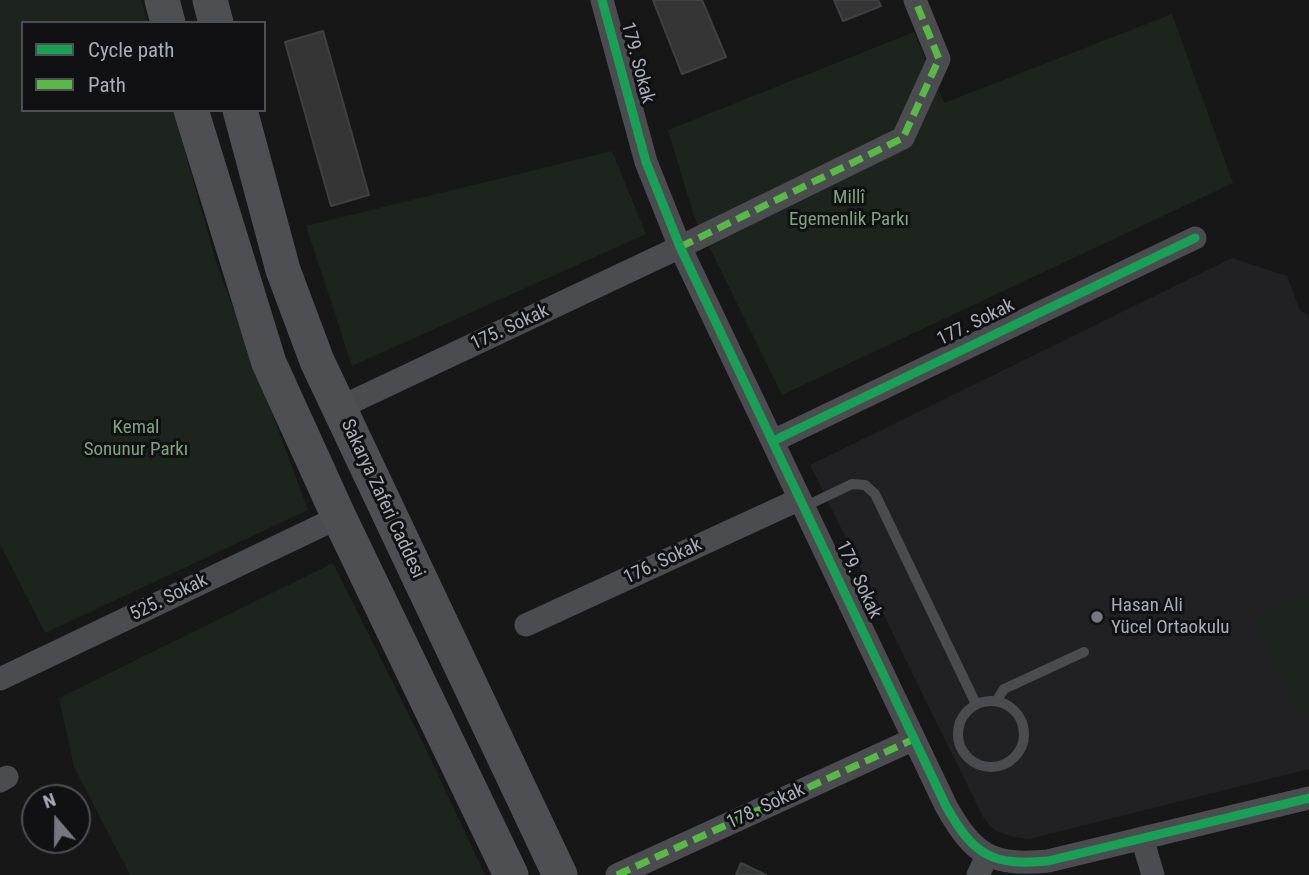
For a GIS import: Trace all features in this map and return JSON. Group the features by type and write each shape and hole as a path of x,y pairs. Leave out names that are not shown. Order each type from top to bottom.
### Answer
{"main road":[{"path":"162,0 167,21"},
{"path":"210,0 215,21"},
{"path":"192,112 269,363 339,517 511,875"},
{"name":"Sakarya Zaferi Caddesi","path":"241,112 283,270 317,361 559,875"}],"street":[{"name":"179. Sokak","path":"602,0 646,162 680,247 954,821 982,865 1000,860 1021,863 1048,861 1309,798"},
{"name":"175. Sokak","path":"339,408 903,138 939,60 915,0"},
{"name":"177. Sokak","path":"772,441 1195,238"},
{"name":"176. Sokak","path":"526,625 802,503"},
{"name":"525. Sokak","path":"0,679 339,517"},
{"name":"178. Sokak","path":"617,875 914,739"},
{"path":"1142,838 1153,875"}],"lane":[{"path":"802,503 852,484 865,485 875,494 976,704"},
{"path":"997,701 1004,689 1084,652"},
{"path":"997,701 1015,709 1021,718 1025,738 1015,758 995,767 984,766 973,762 960,747 958,727 962,718 976,704 997,701"}],"shaded area":[{"name":"Hasan Ali Yücel Ortaokulu","path":"1232,258 1287,276 1300,311 1309,315 1309,769 1030,839 1013,837 994,830 983,817 810,465"}],"green space":[{"name":"Kemal Sonunur Parkı","path":"0,0 141,0 147,21 21,21 21,112 174,112 217,265 308,510 45,633 0,544"},
{"name":"Millî Egemenlik Parkı","path":"1172,14 1233,183 782,395 694,216 668,130 914,32 944,103"},
{"path":"612,151 646,234 352,366 306,226"},
{"path":"333,563 427,751 485,875 130,875 91,800 91,784 83,784 74,767 59,698"},
{"path":"1309,593 1309,710 1299,714 1255,617"}],"building":[{"path":"653,0 702,0 726,57 682,74"},
{"path":"834,0 878,0 881,6 843,21"},
{"path":"323,31 369,195 331,206 285,42"},
{"path":"741,863 766,875 736,875"}],"marked path":[{"path":"680,247 903,138 939,59 915,0"},
{"path":"617,875 914,739"}],"cycle path":[{"path":"602,0 646,162 680,247 946,806 966,836 976,847 998,859 1012,862 1048,861 1309,798"},
{"path":"773,441 1195,238"}],"place":[{"name":"Hasan Ali Yücel Ortaokulu","path":"1097,617"}]}
